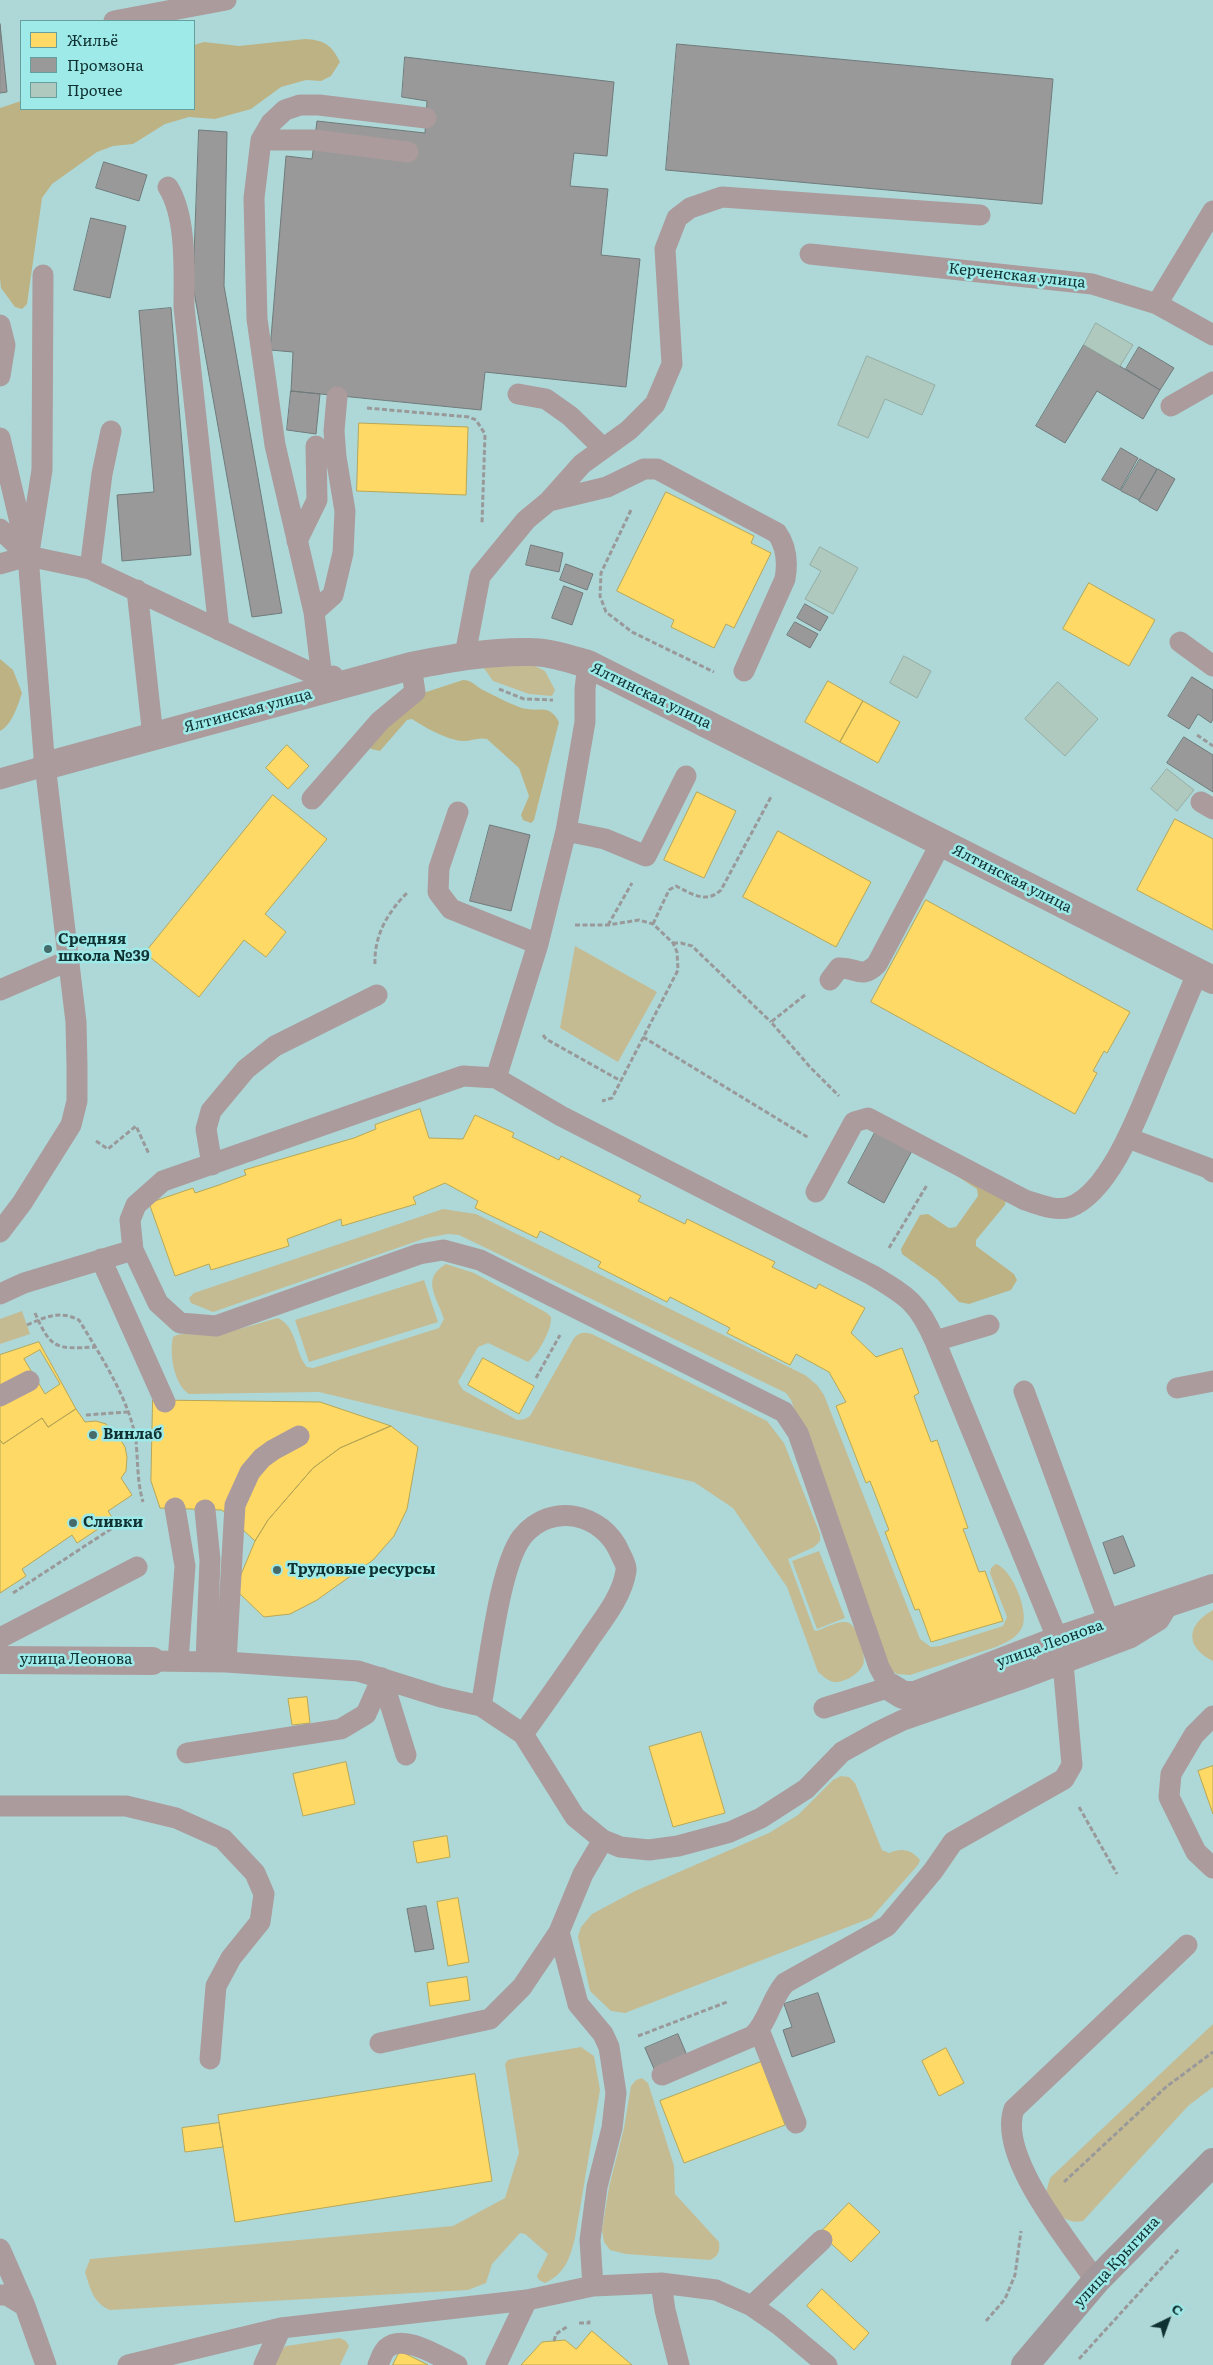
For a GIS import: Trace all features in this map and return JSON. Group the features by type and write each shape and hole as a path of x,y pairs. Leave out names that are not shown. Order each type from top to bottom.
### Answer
{"main road":[{"name":"улица Крыгина","path":"1025,2365 1096,2281 1213,2162"}],"street":[{"name":"Ялтинская улица","path":"45,766 411,666 465,655 532,652 557,655 588,664 1206,976"},
{"name":"улица Леонова","path":"890,1687 903,1695 914,1695 1061,1651 1110,1622 1213,1588"},
{"name":"улица Леонова","path":"0,1660 165,1661"}],"lane":[{"path":"119,20 226,0"},
{"path":"322,678 314,612 275,446 254,198 261,140 270,123 285,110 300,105 319,105 426,118"},
{"path":"261,140 315,140 408,152"},
{"path":"168,187 173,195 180,220 184,307 218,630"},
{"path":"465,655 480,576 526,520 548,501 582,464 629,430 655,404 672,364 665,250 678,218 690,208 722,197 980,216"},
{"path":"1157,304 1213,211"},
{"name":"Керченская улица","path":"810,254 1092,284 1157,304 1213,335"},
{"path":"28,556 42,470 43,275"},
{"path":"0,325 5,345 0,376"},
{"path":"1171,406 1213,382"},
{"path":"518,394 546,399 570,416 602,448"},
{"path":"314,612 332,595 342,553 345,511 336,457 336,401"},
{"path":"90,569 102,474 111,431"},
{"path":"0,438 28,556 45,766 76,1022 77,1066 77,1101 71,1125 22,1203 0,1232"},
{"path":"297,541 317,500 316,446"},
{"path":"548,501 607,487 644,469 657,469 776,533 782,540 788,563 786,579 744,671"},
{"path":"0,530 28,556"},
{"path":"0,564 28,556 90,569 218,630 294,663 322,678 411,666 415,692 380,722 312,799"},
{"path":"137,590 153,737"},
{"path":"1180,642 1213,666"},
{"path":"496,1078 538,944 566,831 585,722 585,689 588,664"},
{"path":"0,779 45,766"},
{"path":"566,831 605,839 646,856 686,776"},
{"path":"458,812 439,868 438,892 451,909 538,944"},
{"path":"830,980 839,968 847,968 859,973 869,972 877,964 941,843"},
{"path":"0,990 70,960"},
{"path":"816,1192 854,1122 868,1118 1025,1200 1046,1207 1068,1208 1084,1200 1097,1186 1128,1138 1206,976"},
{"path":"212,1165 206,1129 211,1110 246,1069 275,1046 377,995"},
{"path":"662,2075 753,2036 759,2030 774,1998 785,1983 887,1926 933,1871 952,1842 1064,1779 1072,1765 1061,1651 926,1321 915,1304 902,1293 872,1275 561,1116 496,1078 463,1076 163,1181 136,1205 130,1220 133,1250 158,1303 180,1323 196,1326 216,1326 418,1254 443,1250 480,1260 784,1412 798,1433 880,1667 890,1687 824,1708"},
{"path":"1128,1138 1208,1168 1213,1172"},
{"path":"0,1294 24,1283 133,1250"},
{"path":"101,1259 165,1402"},
{"path":"935,1341 989,1325"},
{"path":"0,1396 29,1381"},
{"path":"1177,1388 1213,1381"},
{"path":"1024,1391 1110,1622"},
{"path":"216,1661 235,1505 250,1472 262,1458 299,1436"},
{"path":"175,1508 185,1566 165,1661 216,1661 358,1671 441,1697 481,1706 523,1734 575,1817 603,1840 620,1847 649,1850 678,1846 730,1832 761,1818 806,1789 842,1752 878,1732 1061,1651 1147,1629 1160,1620 1170,1602"},
{"path":"206,1510 216,1661"},
{"path":"481,1706 504,1576 522,1538 543,1519 562,1515 590,1521 614,1539 626,1569 618,1597 541,1712 523,1734"},
{"path":"0,1638 137,1567"},
{"path":"187,1753 341,1729 366,1714 382,1678"},
{"path":"382,1678 406,1755"},
{"path":"1213,1716 1194,1735 1171,1774 1170,1797 1196,1852 1213,1868"},
{"path":"0,1806 126,1806 176,1818 223,1839 255,1873 264,1894 260,1922 231,1958 216,1986 210,2059"},
{"path":"380,2043 490,2019 522,1987 558,1932 582,1874 603,1840"},
{"path":"558,1932 578,2004 604,2034 609,2047 616,2093 612,2128 597,2187 590,2240 594,2286"},
{"path":"1096,2281 1030,2185 1010,2134 1009,2121 1014,2109 1187,1945"},
{"path":"759,2030 796,2123"},
{"path":"752,2306 822,2240"},
{"path":"0,2249 25,2306 46,2365"},
{"path":"661,2283 665,2310 679,2365"},
{"path":"128,2365 281,2328 527,2300 594,2286 661,2283 716,2290 752,2306 778,2324 826,2365"},
{"path":"0,2295 7,2295 25,2306"},
{"path":"496,2365 527,2300"},
{"path":"264,2365 281,2328"},
{"path":"378,2365 386,2348 398,2342 408,2342 457,2365"}],"path":[{"path":"336,401 469,417 476,420 485,434 480,576"},
{"path":"651,469 601,573 600,596 602,605 610,615 632,632 718,674 734,677 744,671"},
{"path":"1197,735 1213,746"},
{"path":"653,924 670,890 676,886 700,898 714,896 721,890 773,794"},
{"path":"375,970 374,949 389,914 411,888 439,868"},
{"path":"608,925 631,886"},
{"path":"561,1116 612,1098 678,970 677,952 673,943 653,924 639,920 608,925 574,925"},
{"path":"673,943 681,942 692,946 771,1022 810,1068 837,1092 854,1122"},
{"path":"771,1022 810,991"},
{"path":"541,1031 546,1039 621,1081"},
{"path":"643,1037 836,1154"},
{"path":"71,1125 108,1149 136,1126"},
{"path":"872,1275 944,1159"},
{"path":"32,1307 47,1337 65,1349 95,1346"},
{"path":"27,1325 58,1314 70,1315 79,1320 111,1374 127,1412 86,1415"},
{"path":"536,1378 562,1332"},
{"path":"8,1596 117,1525"},
{"path":"1064,1779 1117,1874"},
{"path":"609,2047 727,2002"},
{"path":"986,2321 1005,2299 1015,2275 1021,2231 1029,2216 1166,2087 1213,2052"},
{"path":"1073,2365 1186,2242"},
{"path":"554,2341 556,2334 565,2327 575,2323 589,2323"}],"shaded area":[{"path":"305,39 327,44 334,51 340,62 331,76 321,81 306,80 281,87 251,109 215,119 189,117 165,124 133,144 113,146 97,152 52,184 42,198 27,304 22,309 15,307 1,288 0,279 0,108 20,101 20,110 195,110 195,45 204,42 239,46"},
{"path":"0,659 13,670 22,693 11,720 0,731"},
{"path":"529,663 545,671 555,690 552,696 529,694 493,681 483,667"},
{"path":"463,680 471,682 483,690 522,708 551,712 559,722 534,820 531,823 523,820 521,815 529,796 519,768 487,739 457,740 430,730 412,719 407,720 380,751 371,749 369,745 417,695"},
{"path":"575,946 657,992 618,1062 560,1028"},
{"path":"951,1172 1006,1199 1005,1205 976,1240 976,1246 1014,1274 1017,1280 1011,1290 969,1304 959,1302 937,1279 902,1254 901,1249 920,1215 928,1214 949,1228 956,1227 978,1196 977,1189"},
{"path":"443,1209 476,1214 805,1375 817,1385 824,1395 920,1639 931,1647 940,1646 1003,1626 1007,1617 990,1573 991,1568 996,1564 1008,1573 1021,1600 1024,1618 1019,1633 996,1647 910,1675 897,1674 889,1669 791,1400 786,1393 459,1235 448,1234 426,1238 213,1312 191,1303 189,1298 194,1293"},
{"path":"446,1264 474,1273 551,1317 544,1341 528,1362 488,1343 478,1347 458,1382 463,1390 517,1420 530,1416 574,1338 584,1333 592,1334 767,1421 784,1443 820,1534 820,1541 814,1547 788,1559 814,1630 816,1631 842,1622 850,1624 854,1628 864,1655 863,1665 858,1672 847,1679 834,1682 818,1672 787,1587 733,1508 694,1482 319,1392 189,1394 184,1390 176,1376 172,1360 172,1344 173,1337 180,1334 216,1334 278,1318 284,1322 293,1334 307,1367 313,1368 439,1328 444,1319 432,1282 438,1270"},
{"path":"424,1280 438,1322 309,1362 295,1320"},
{"path":"22,1311 30,1334 0,1344 0,1319"},
{"path":"819,1551 845,1618 817,1629 792,1561"},
{"path":"1213,1610 1213,1661 1197,1649 1192,1636 1198,1622"},
{"path":"841,1776 849,1777 855,1783 882,1850 889,1853 906,1850 920,1860 918,1865 871,1918 625,2013 611,2011 590,1991 578,1937 581,1927 592,1914 635,1891 769,1833 798,1815 833,1780"},
{"path":"1213,2024 1213,2087 1188,2106 1083,2221 1076,2222 1065,2219 1045,2196 1050,2178"},
{"path":"581,2047 594,2056 600,2090 575,2238 566,2265 557,2275 545,2283 539,2280 537,2276 548,2254 525,2234 520,2233 492,2264 486,2283 468,2290 110,2310 104,2307 93,2294 85,2272 90,2259 453,2226 505,2198 519,2153 505,2064 508,2060 516,2058"},
{"path":"642,2078 648,2083 674,2166 675,2194 719,2242 718,2253 710,2260 626,2254 610,2250 604,2242 602,2230 609,2187 624,2128 631,2086 636,2080"},
{"path":"340,2338 346,2341 349,2346 340,2365 272,2365 277,2353 286,2346"}],"building: Жильё":[{"path":"359,423 468,427 466,495 357,491"},
{"path":"666,492 754,536 751,543 771,553 734,628 726,624 714,648 671,627 674,620 617,591"},
{"path":"1089,583 1155,620 1129,666 1063,629"},
{"path":"828,681 863,701 840,742 805,722"},
{"path":"863,701 900,722 878,763 840,742"},
{"path":"287,745 309,766 288,789 266,768"},
{"path":"697,792 736,811 704,878 664,860"},
{"path":"273,795 327,839 265,914 286,932 266,957 244,940 199,997 145,953"},
{"path":"1175,819 1213,839 1213,930 1137,890"},
{"path":"778,831 871,882 836,947 743,897"},
{"path":"926,900 1130,1012 1107,1053 1104,1051 1093,1071 1097,1073 1075,1114 871,1002"},
{"path":"420,1109 429,1138 463,1139 475,1115 514,1133 512,1137 559,1160 561,1156 641,1196 638,1201 685,1224 687,1219 775,1262 772,1267 816,1289 819,1284 865,1308 851,1333 876,1357 902,1348 919,1393 914,1396 931,1442 937,1440 968,1528 963,1529 979,1572 985,1571 1003,1621 931,1642 919,1609 915,1610 885,1532 889,1530 870,1481 866,1483 836,1406 846,1402 829,1372 796,1354 790,1365 727,1333 730,1328 670,1297 667,1302 598,1267 601,1262 540,1231 537,1238 475,1208 478,1201 445,1183 413,1197 416,1204 342,1226 341,1219 287,1239 289,1246 211,1270 209,1264 175,1276 149,1203 193,1188 195,1193 219,1185 246,1175 244,1170 354,1138 376,1129 375,1125"},
{"path":"39,1342 76,1409 48,1427 42,1418 3,1444 0,1440 0,1355"},
{"path":"40,1350 60,1384 45,1394 24,1359"},
{"path":"483,1358 534,1386 519,1414 468,1385"},
{"path":"153,1400 320,1402 391,1426 340,1448 313,1468 268,1520 255,1541 222,1510 160,1508 151,1481"},
{"path":"76,1409 85,1422 96,1421 106,1424 117,1434 125,1447 127,1457 126,1471 121,1478 132,1495 108,1511 113,1519 77,1543 72,1535 22,1569 26,1576 0,1593 0,1440 3,1444 42,1418 48,1427"},
{"path":"391,1426 418,1447 407,1509 394,1536 373,1560 317,1600 290,1614 264,1617 239,1593 240,1577 255,1541 268,1520 313,1468 340,1448"},
{"path":"307,1697 310,1723 292,1725 288,1699"},
{"path":"701,1732 725,1813 673,1827 649,1747"},
{"path":"346,1762 355,1804 303,1816 293,1774"},
{"path":"1213,1766 1213,1814 1198,1771"},
{"path":"447,1836 450,1857 417,1863 413,1842"},
{"path":"458,1898 469,1962 448,1966 437,1902"},
{"path":"467,1977 470,2000 430,2006 427,1983"},
{"path":"946,2048 964,2083 939,2096 922,2061"},
{"path":"761,2062 785,2125 684,2163 660,2101"},
{"path":"475,2074 492,2181 235,2222 218,2115"},
{"path":"219,2123 223,2147 185,2152 182,2128"},
{"path":"849,2203 880,2232 851,2262 820,2233"},
{"path":"822,2289 869,2333 854,2350 807,2306"},
{"path":"592,2331 632,2365 521,2365 542,2342 565,2340 576,2349"},
{"path":"400,2351 428,2365 393,2365"}],"building: Промзона":[{"path":"0,24 7,92 0,93"},
{"path":"677,44 1053,79 1042,204 666,170"},
{"path":"405,57 614,82 607,156 574,153 570,186 608,189 601,255 640,259 626,387 485,372 481,410 291,391 293,352 270,350 286,156 312,159 317,121 425,133 427,101 402,97"},
{"path":"199,130 227,132 224,286 282,613 252,617 193,286"},
{"path":"104,162 147,175 139,201 96,188"},
{"path":"91,218 126,226 110,298 74,290"},
{"path":"171,308 191,555 122,561 117,495 154,492 139,311"},
{"path":"1084,345 1160,390 1143,419 1097,391 1065,443 1036,426"},
{"path":"1139,347 1174,368 1160,390 1126,369"},
{"path":"291,391 320,394 316,434 287,430"},
{"path":"1121,448 1138,458 1120,490 1102,480"},
{"path":"1140,459 1157,469 1139,500 1121,491"},
{"path":"1158,469 1175,479 1157,511 1139,501"},
{"path":"531,545 563,553 559,572 526,565"},
{"path":"566,564 593,574 587,590 560,580"},
{"path":"564,586 583,593 572,625 552,618"},
{"path":"805,604 828,617 820,631 797,618"},
{"path":"795,622 818,634 810,648 787,635"},
{"path":"1192,677 1213,690 1213,719 1211,723 1198,714 1189,729 1168,716"},
{"path":"1184,737 1213,755 1213,792 1167,763"},
{"path":"490,825 530,835 511,911 470,901"},
{"path":"878,1127 914,1147 884,1203 848,1183"},
{"path":"1123,1536 1135,1566 1114,1574 1103,1543"},
{"path":"426,1906 434,1949 415,1952 407,1909"},
{"path":"818,1993 835,2042 792,2057 783,2030 792,2027 784,2004"},
{"path":"678,2034 688,2058 655,2071 645,2048"}],"building: Прочее":[{"path":"1096,323 1133,345 1120,366 1084,345"},
{"path":"867,356 935,385 922,415 885,399 868,438 838,425"},
{"path":"820,547 858,568 833,614 805,599 821,571 810,565"},
{"path":"904,656 931,671 917,698 890,683"},
{"path":"1058,682 1098,719 1065,756 1025,719"},
{"path":"1167,769 1194,790 1177,811 1151,789"}],"place":[{"name":"Средняя школа №39","path":"48,949"},
{"name":"Винлаб","path":"93,1435"},
{"name":"Сливки","path":"73,1523"},
{"name":"Трудовые ресурсы","path":"277,1570"}]}
